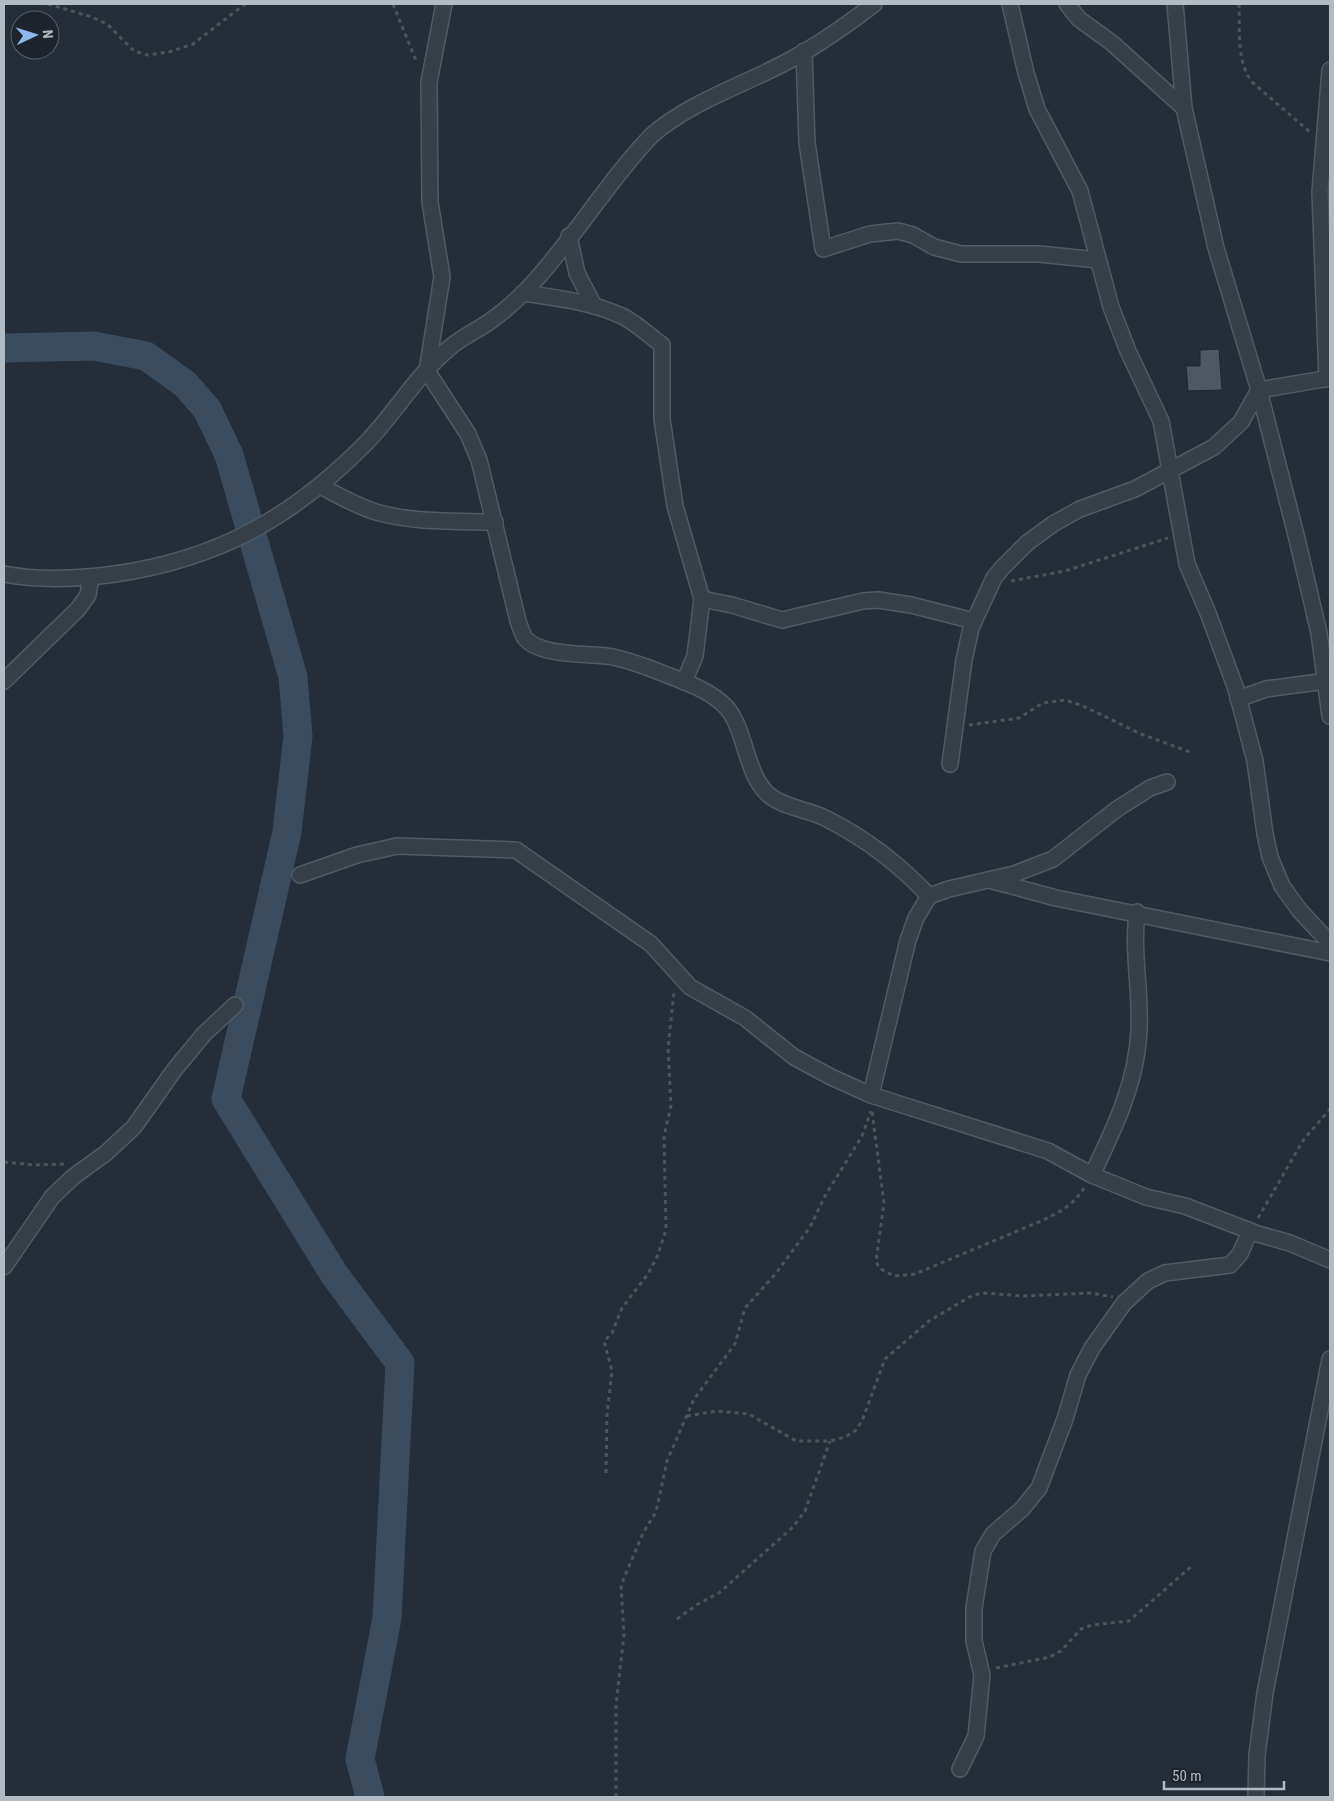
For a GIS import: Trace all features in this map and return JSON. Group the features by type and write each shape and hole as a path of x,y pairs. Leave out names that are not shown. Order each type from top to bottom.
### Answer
{"street":[{"path":"444,4 429,82 430,202 442,277 427,371 468,434 479,460 518,620 525,638 541,648 628,661 684,682 726,708 743,740 762,789 773,798 829,819 908,876 929,896"},
{"path":"4,574 28,578 91,577 168,564 204,554 251,533 320,486 367,442 448,348 490,321 523,293 639,148 669,120 696,104 804,51 838,30 874,4"},
{"path":"1010,4 1037,109 1080,191 1118,328 1157,409 1187,564 1208,613 1238,699 1255,762 1264,834 1270,857 1282,886 1300,911 1330,943"},
{"path":"1067,4 1079,19 1112,43 1184,108"},
{"path":"1175,4 1184,108 1216,248 1259,390 1324,626 1326,681 1330,716"},
{"path":"804,51 806,143 823,249 870,234 898,230 913,235 934,248 961,254 1039,254 1098,260"},
{"path":"1259,390 1329,378 1320,192 1327,145 1330,70"},
{"path":"570,236 577,274 594,306"},
{"path":"523,293 567,299 594,306 626,318 662,345 662,419 675,506 702,599 695,656 684,682"},
{"path":"950,764 964,660 974,621 990,585 1012,558 1053,524 1089,506 1135,489 1169,469 1214,447 1241,422 1259,390"},
{"path":"320,486 360,506 377,512 433,521 495,522"},
{"path":"4,681 78,609 88,595 91,577"},
{"path":"702,599 732,604 782,620 794,619 863,601 878,600 911,605 974,621"},
{"path":"1238,699 1266,689 1326,681"},
{"path":"871,1103 908,940 916,918 929,896 1021,872 1053,859 1117,809 1150,788 1167,782"},
{"path":"300,875 357,855 397,846 516,850 651,944 690,986 745,1018 794,1057 831,1077 871,1103 1048,1151 1092,1174 1146,1197 1184,1206 1250,1231 1290,1243 1330,1260"},
{"path":"987,880 1056,898 1137,912 1330,953"},
{"path":"1092,1174 1125,1103 1136,1051 1139,1032 1135,929 1137,912"},
{"path":"4,1267 52,1197 86,1166 106,1153 134,1127 175,1069 204,1034 235,1005"},
{"path":"960,1769 976,1736 982,1675 974,1641 974,1608 983,1551 993,1534 1022,1509 1039,1488 1056,1446 1078,1375 1092,1348 1124,1303 1148,1281 1165,1273 1230,1265 1240,1254 1250,1231"},
{"path":"1256,1797 1257,1754 1265,1693 1330,1359"}],"path":[{"path":"48,4 92,16 106,24 134,51 147,55 169,52 193,44 245,4"},
{"path":"392,4 414,59 429,82"},
{"path":"1239,4 1242,62 1245,73 1252,82 1327,145"},
{"path":"990,585 1066,571 1181,534"},
{"path":"954,727 1019,718 1043,703 1066,700 1142,734 1190,752"},
{"path":"606,1473 607,1414 612,1370 604,1341 612,1333 622,1308 653,1266 666,1230 664,1136 671,1106 668,1048 673,995 678,989 690,986"},
{"path":"871,1103 884,1203 876,1261 879,1268 894,1276 922,1272 1060,1212 1078,1197 1092,1174"},
{"path":"616,1797 616,1705 624,1635 621,1585 643,1533 658,1507 667,1461 694,1399 735,1344 745,1308 777,1272 810,1228 825,1196 862,1136 871,1103"},
{"path":"1250,1231 1304,1139 1330,1109"},
{"path":"4,1162 34,1165 86,1166"},
{"path":"686,1416 717,1411 749,1414 796,1441 830,1441 845,1437 855,1431 862,1421 885,1359 929,1322 973,1295 985,1293 1023,1296 1091,1293 1110,1295 1124,1303"},
{"path":"677,1619 698,1604 719,1593 793,1527 805,1511 830,1441"},
{"path":"982,1675 998,1667 1050,1657 1061,1652 1081,1629 1092,1625 1129,1621 1194,1565"}],"building":[{"path":"1219,349 1222,390 1188,391 1186,366 1200,366 1200,350"}],"waterway":[{"path":"4,348 94,346 146,356 185,384 207,409 229,455 293,677 298,736 287,832 226,1099 334,1274 400,1363 387,1618 360,1759 370,1797"}]}
